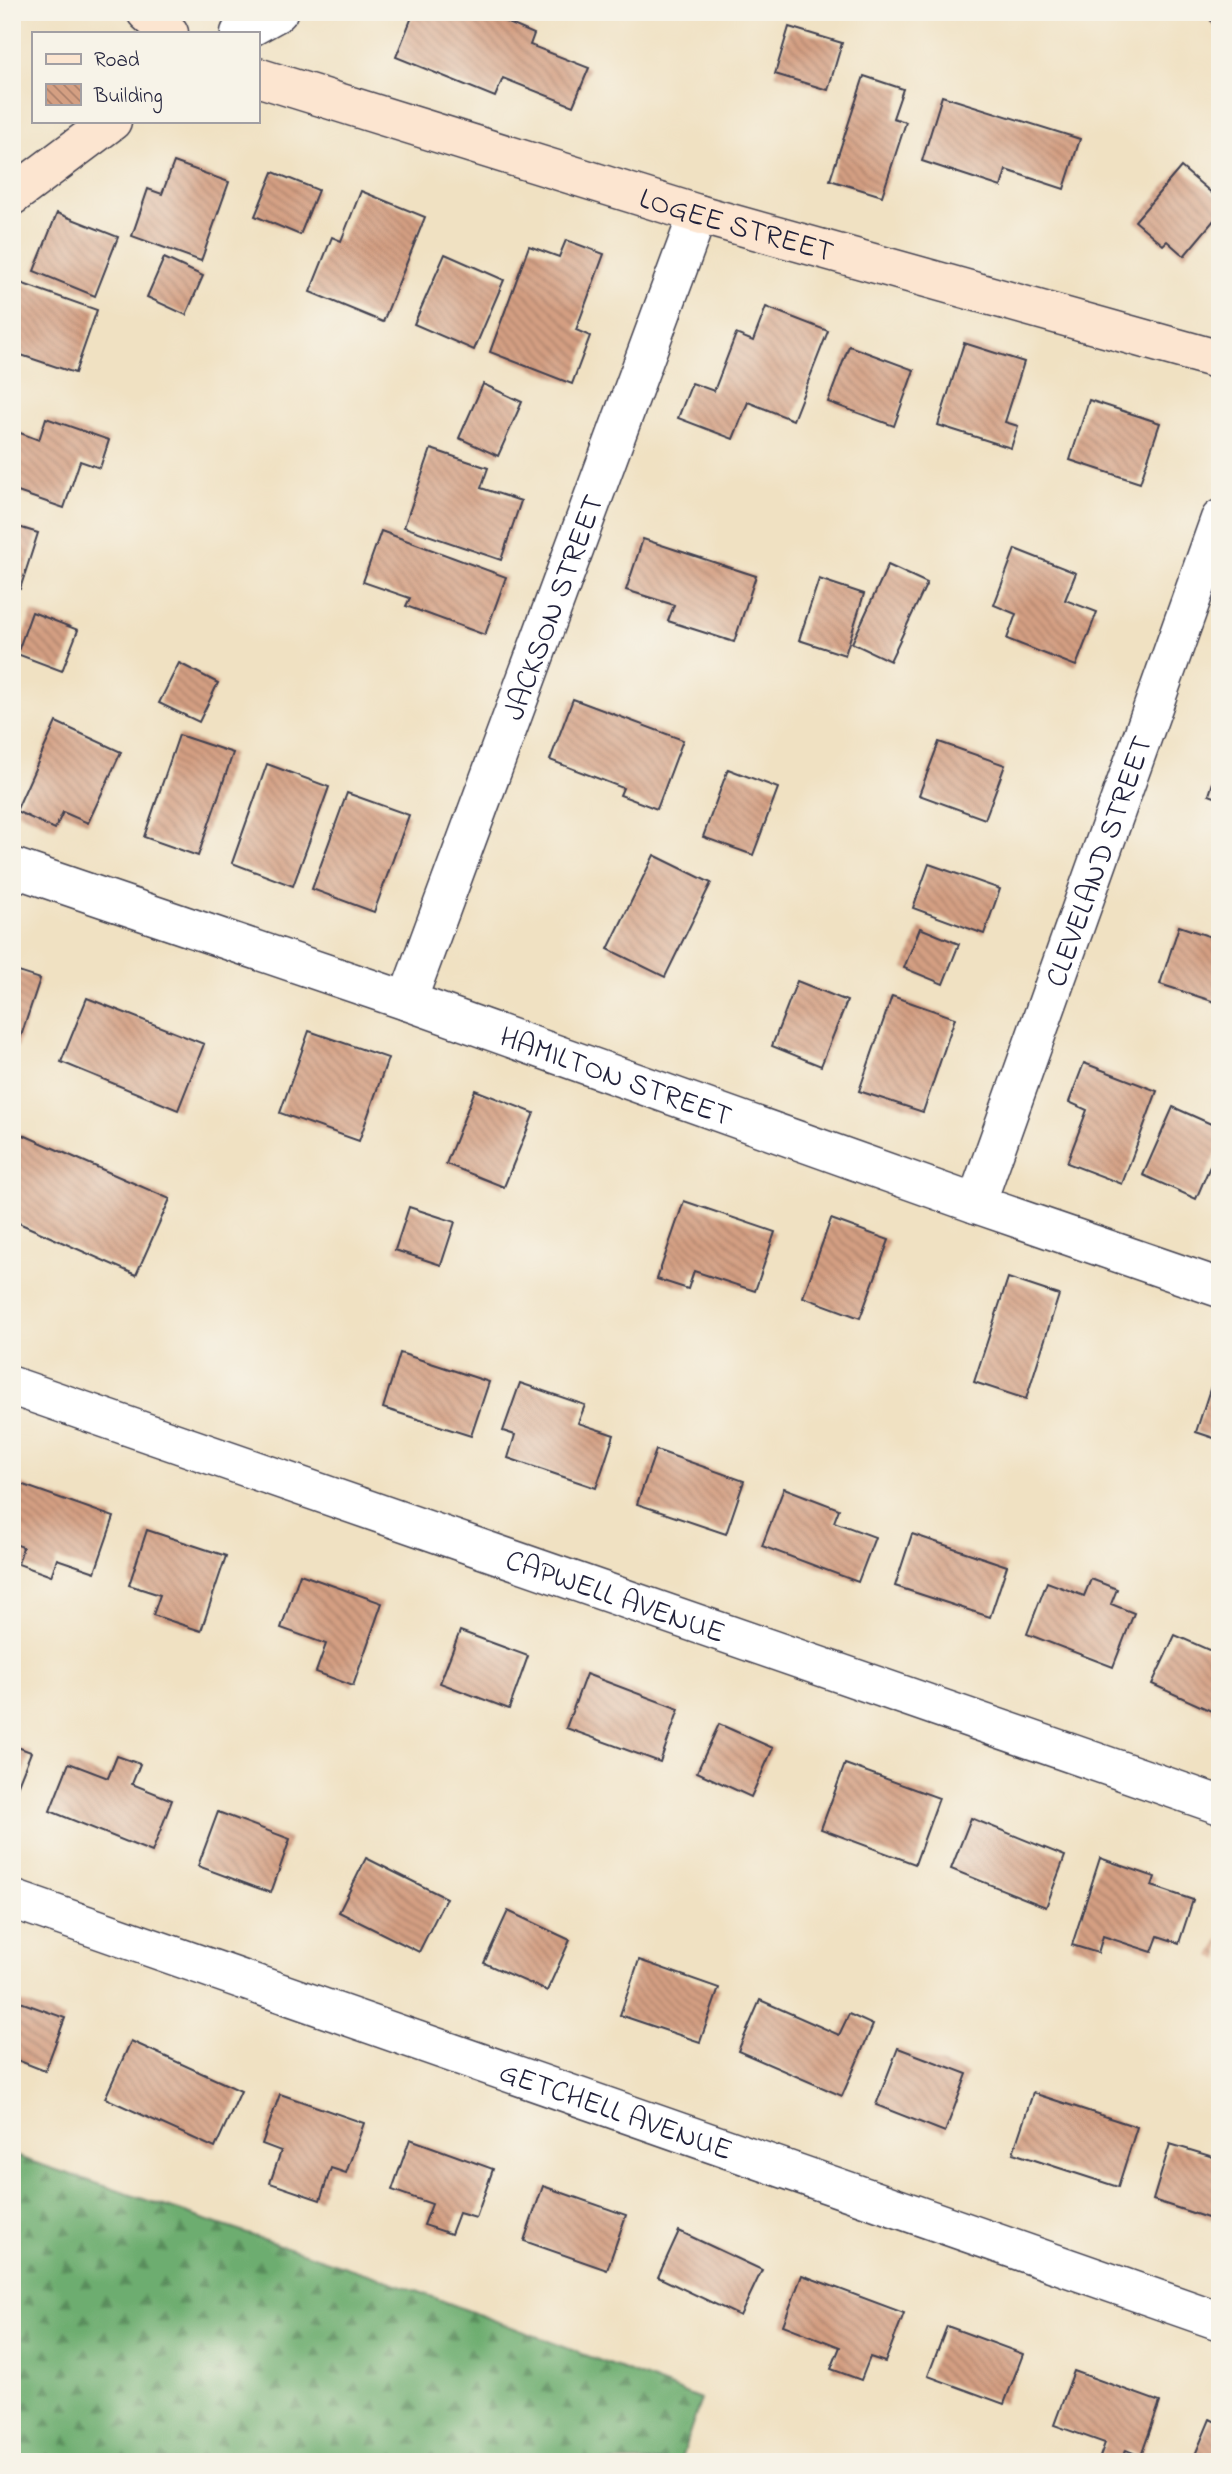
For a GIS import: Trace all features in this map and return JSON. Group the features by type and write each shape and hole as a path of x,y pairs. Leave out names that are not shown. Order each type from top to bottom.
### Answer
{"street":[{"path":"146,12 168,32"},
{"path":"242,32 278,12"},
{"name":"LOGEE STREET","path":"259,78 698,214 1220,360"},
{"path":"12,196 111,122"},
{"name":"JACKSON STREET","path":"407,1001 698,214"},
{"name":"CLEVELAND STREET","path":"976,1204 1220,519"},
{"name":"HAMILTON STREET","path":"12,867 407,1001 976,1204 1220,1287"},
{"name":"CAPWELL AVENUE","path":"12,1385 1220,1805"},
{"name":"GETCHELL AVENUE","path":"12,1899 1220,2321"}],"green space":[{"path":"12,2155 409,2288 701,2399 680,2462 12,2462"}],"building":[{"path":"414,12 510,12 506,22 534,34 530,45 589,68 573,106 503,78 495,97 396,57"},
{"path":"1206,12 1220,12 1220,36"},
{"path":"789,27 842,43 828,90 775,74"},
{"path":"864,76 903,89 893,118 906,122 882,196 830,180"},
{"path":"942,96 1080,139 1064,189 1006,170 1001,187 922,161"},
{"path":"174,162 229,182 201,261 132,236 148,189 162,194"},
{"path":"1181,167 1220,200 1220,213 1184,256 1167,241 1163,245 1135,221"},
{"path":"273,172 318,190 300,235 255,216"},
{"path":"361,191 425,217 383,322 310,292 332,237 341,241"},
{"path":"57,213 118,237 95,296 34,271"},
{"path":"566,240 604,254 576,330 590,336 572,384 490,352 529,246 559,257"},
{"path":"445,254 504,280 474,350 414,324"},
{"path":"164,258 203,276 186,315 147,297"},
{"path":"12,280 97,310 75,373 12,352"},
{"path":"766,307 828,331 793,420 748,402 733,439 678,418 692,383 714,391 736,334 753,341"},
{"path":"964,343 1024,362 1005,422 1018,426 1011,448 938,425"},
{"path":"849,346 914,370 894,426 828,402"},
{"path":"483,384 522,402 498,456 459,438"},
{"path":"1089,400 1160,423 1140,483 1070,460"},
{"path":"46,418 109,440 100,468 80,461 64,508 12,490 12,430 39,440"},
{"path":"431,449 488,468 481,488 521,501 501,560 404,527"},
{"path":"12,525 38,533 20,589 12,586"},
{"path":"381,531 506,577 485,635 406,606 410,598 363,582"},
{"path":"643,539 756,576 734,642 668,621 674,605 626,590"},
{"path":"1015,549 1076,573 1065,600 1097,612 1076,666 1007,639 1016,614 994,605"},
{"path":"888,565 927,583 890,661 852,643"},
{"path":"819,579 864,594 845,655 799,640"},
{"path":"32,612 78,630 62,671 17,654"},
{"path":"179,663 218,683 199,722 159,703"},
{"path":"573,699 683,740 657,809 620,795 623,788 550,760"},
{"path":"56,722 121,752 88,823 63,812 55,829 16,811"},
{"path":"179,735 233,753 198,856 144,837"},
{"path":"939,742 1005,765 985,819 919,795"},
{"path":"267,764 329,787 293,886 232,863"},
{"path":"1220,764 1220,799 1209,795"},
{"path":"728,769 778,788 753,855 703,837"},
{"path":"347,793 409,815 374,912 312,889"},
{"path":"654,855 711,883 665,977 608,949"},
{"path":"929,864 1000,889 984,934 913,908"},
{"path":"1179,926 1220,940 1220,988 1215,1002 1160,984"},
{"path":"920,928 959,944 943,984 904,968"},
{"path":"12,970 40,979 17,1048 12,1047"},
{"path":"797,981 847,1001 821,1066 772,1046"},
{"path":"892,996 955,1018 923,1112 859,1091"},
{"path":"87,998 204,1044 178,1110 61,1062"},
{"path":"309,1031 388,1058 359,1141 280,1113"},
{"path":"1084,1063 1157,1091 1122,1184 1067,1163 1087,1110 1069,1102"},
{"path":"475,1090 534,1113 504,1187 446,1164"},
{"path":"1173,1107 1220,1128 1220,1143 1196,1199 1143,1175"},
{"path":"12,1130 170,1199 136,1275 12,1220 12,1182 18,1168 12,1165"},
{"path":"684,1201 775,1232 755,1291 694,1271 688,1289 657,1279"},
{"path":"409,1207 455,1222 441,1265 395,1250"},
{"path":"831,1219 889,1240 860,1318 803,1297"},
{"path":"1008,1278 1059,1295 1026,1399 974,1382"},
{"path":"400,1353 489,1382 471,1436 383,1408"},
{"path":"1214,1377 1220,1379 1220,1440 1196,1432"},
{"path":"520,1383 585,1405 578,1423 614,1435 596,1488 508,1458 515,1435 503,1431"},
{"path":"656,1450 744,1481 726,1534 637,1504"},
{"path":"12,1481 114,1517 95,1572 57,1559 51,1576 18,1564 23,1547 12,1543"},
{"path":"784,1488 839,1509 834,1522 875,1537 858,1582 762,1546"},
{"path":"147,1530 226,1556 201,1631 153,1615 160,1595 129,1585"},
{"path":"912,1534 1007,1566 990,1617 895,1586"},
{"path":"300,1574 382,1603 353,1686 316,1672 326,1644 281,1628"},
{"path":"1091,1579 1117,1589 1111,1604 1134,1613 1113,1667 1027,1634 1047,1582 1084,1596"},
{"path":"460,1631 528,1656 509,1709 440,1683"},
{"path":"1220,1632 1220,1715 1152,1684 1175,1635 1211,1651"},
{"path":"586,1674 679,1709 660,1762 566,1728"},
{"path":"719,1724 773,1748 751,1797 697,1772"},
{"path":"12,1745 31,1752 12,1800"},
{"path":"117,1756 140,1764 132,1784 172,1800 152,1852 50,1811 69,1763 108,1778"},
{"path":"845,1764 939,1798 915,1864 821,1829"},
{"path":"218,1812 290,1839 271,1893 198,1866"},
{"path":"971,1818 1065,1856 1046,1907 951,1869"},
{"path":"366,1858 446,1898 419,1952 339,1912"},
{"path":"1100,1858 1155,1877 1152,1886 1193,1900 1179,1943 1158,1936 1152,1952 1103,1936 1098,1953 1072,1945"},
{"path":"508,1911 570,1940 547,1991 484,1963"},
{"path":"1220,1937 1220,1960 1211,1956"},
{"path":"639,1960 719,1988 700,2042 620,2015"},
{"path":"12,1999 65,2018 45,2071 12,2058"},
{"path":"760,2000 839,2035 849,2014 873,2025 842,2096 738,2051"},
{"path":"131,2041 241,2091 215,2148 105,2098"},
{"path":"898,2048 967,2074 945,2132 876,2105"},
{"path":"1033,2093 1137,2127 1118,2187 1013,2153"},
{"path":"280,2094 364,2123 346,2173 331,2168 320,2200 270,2183 281,2151 262,2144"},
{"path":"410,2139 493,2169 476,2218 459,2213 451,2234 424,2225 432,2204 392,2190"},
{"path":"1170,2144 1220,2159 1220,2222 1153,2200"},
{"path":"543,2186 626,2215 607,2270 524,2241"},
{"path":"679,2231 762,2270 740,2316 658,2277"},
{"path":"802,2275 904,2313 885,2362 870,2357 861,2380 831,2369 840,2347 783,2325"},
{"path":"947,2326 1023,2354 1004,2404 928,2376"},
{"path":"1074,2371 1160,2402 1141,2456 1126,2450 1122,2462 1098,2462 1105,2443 1054,2425"},
{"path":"1210,2419 1220,2424 1220,2462 1192,2462"}]}
